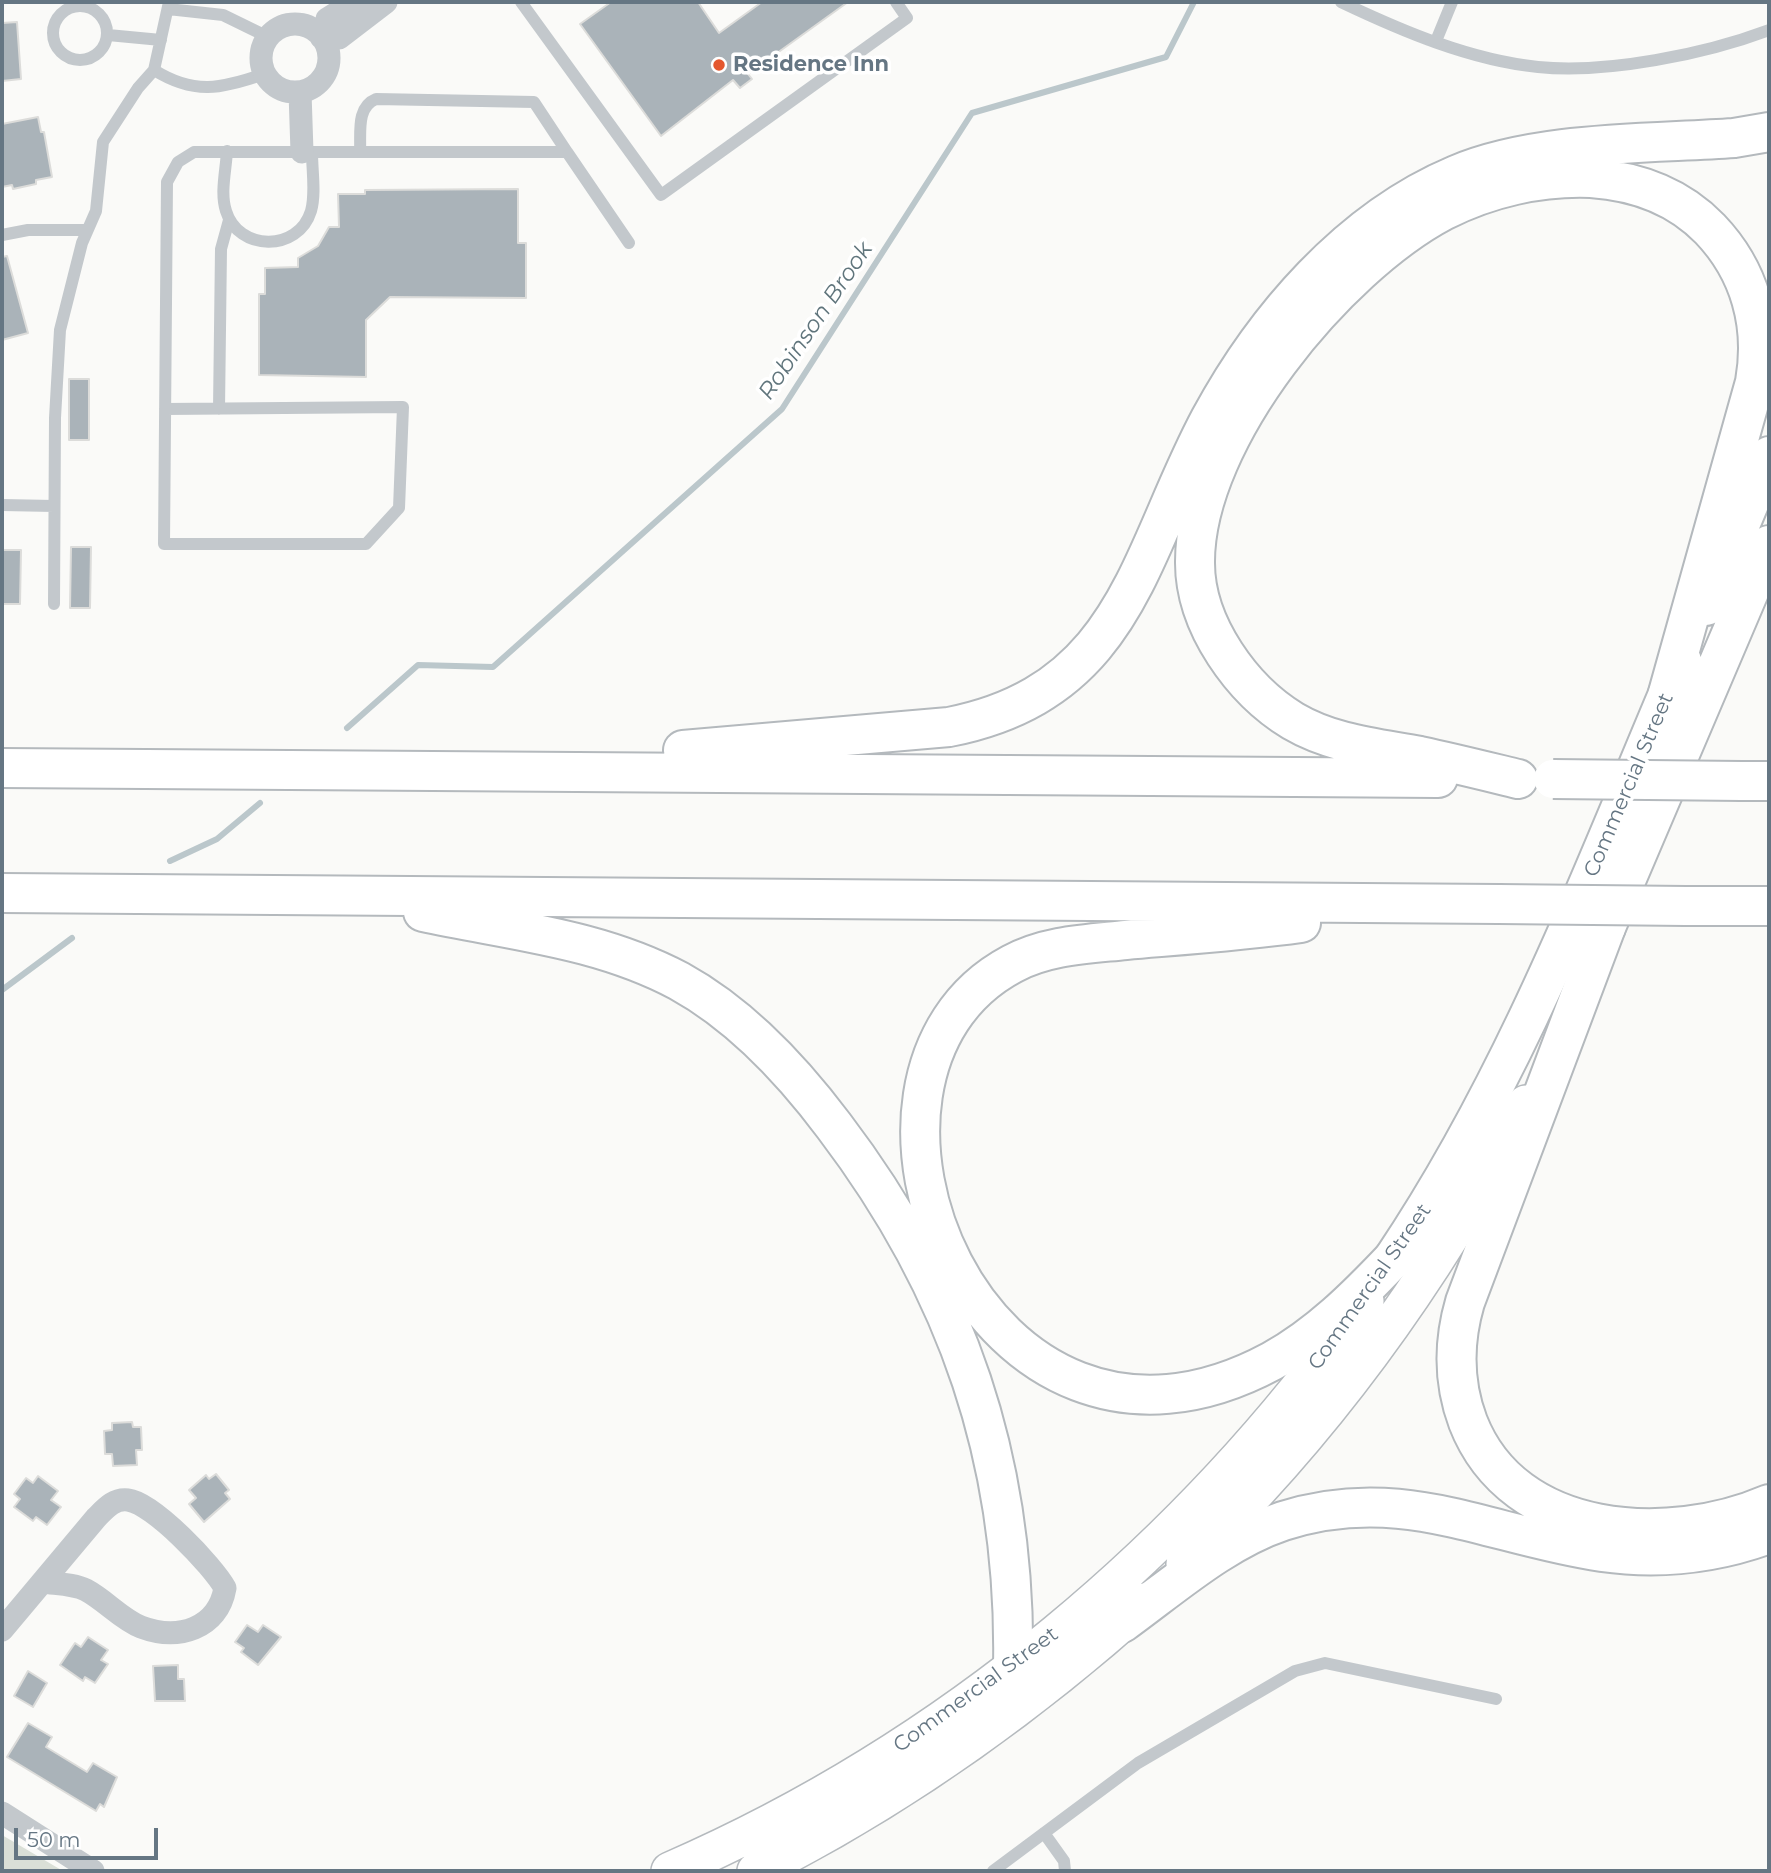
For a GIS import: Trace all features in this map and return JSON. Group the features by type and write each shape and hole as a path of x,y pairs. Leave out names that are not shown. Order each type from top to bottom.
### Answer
{"highway":[{"path":"519,772 678,750 948,727 988,717 1018,704 1068,672 1110,628 1129,596 1202,434 1228,389 1291,302 1335,256 1374,224 1443,180 1515,157 1734,138 1769,132"},
{"path":"1535,779 1349,743 1296,722 1260,696 1226,654 1207,617 1195,575 1197,537 1214,476 1244,416 1276,365 1313,319 1370,262 1420,225 1469,199 1510,186 1548,179 1597,179 1642,187 1673,201 1703,222 1726,247 1746,282 1758,335 1755,382 1668,693"},
{"name":"Commercial Street","path":"1393,1259 1449,1170 1510,1057 1769,456"},
{"name":"Commercial Street","path":"1606,927 1769,545"},
{"path":"2,768 1756,781"},
{"path":"2,893 1769,906"},
{"path":"346,895 480,925 567,938 643,963 697,992 730,1015 771,1053 813,1099 871,1177 902,1228 941,1304 972,1383 994,1458 1006,1519 1013,1599 1013,1667"},
{"path":"1393,1259 1315,1332 1275,1359 1246,1373 1208,1386 1160,1393 1126,1392 1081,1383 1048,1368 1015,1346 982,1310 961,1279 942,1240 928,1195 922,1152 923,1108 935,1053 958,1010 993,976 1034,954 1067,946 1284,925 1430,903"},
{"path":"1606,927 1461,1315 1455,1357 1462,1403 1475,1438 1505,1477 1532,1499 1568,1515 1620,1526 1672,1527 1722,1520 1769,1504"},
{"path":"1122,1623 1246,1536 1282,1521 1334,1509 1374,1506 1423,1510 1586,1549 1631,1555 1704,1552 1769,1534"}],"main road":[{"name":"Commercial Street","path":"756,1871 834,1829 944,1760 1040,1691 1122,1623 1199,1551 1272,1473 1340,1392 1404,1308 1462,1218 1557,1042 1606,927"},
{"name":"Commercial Street","path":"670,1871 747,1835 829,1791 927,1729 1013,1667 1121,1577 1220,1479 1311,1372 1393,1259"}],"street":[{"path":"354,2 327,19 323,35 328,51 327,70 317,85 300,92 284,91 264,74 260,55 268,37 284,26 293,24 323,35 339,38 386,2"},
{"path":"300,92 307,152"},
{"path":"2,1630 96,1518 112,1503 126,1499 144,1505 216,1571 225,1588 223,1602 213,1618 196,1629 177,1634 140,1627 84,1588 43,1582"},
{"path":"2,1813 93,1871"}],"lane":[{"path":"521,2 662,195 907,18 896,2"},
{"path":"1341,2 1477,56 1553,67 1623,65 1714,49 1769,30"},
{"path":"1436,41 1452,2"},
{"path":"83,5 99,12 104,19 108,35 101,51 94,56 78,60 62,53 57,46 53,30 60,14 66,9 83,5"},
{"path":"54,604 54,506 60,330 87,230 96,211 103,142 138,88 154,70 169,6 223,15 268,37"},
{"path":"108,35 161,40"},
{"path":"154,70 173,82 196,88 218,87 264,74"},
{"path":"360,152 362,111 368,102 376,99 534,102 629,243"},
{"path":"227,151 223,197 229,220 236,229 256,241 279,242 299,230 311,211 307,152"},
{"path":"165,409 403,407 400,508 366,544 164,544 165,409 167,182 178,162 194,152 568,152"},
{"path":"219,409 221,249 229,220"},
{"path":"2,236 28,230 87,230"},
{"path":"2,505 54,506"},
{"path":"997,1870 1138,1763 1295,1671 1310,1665 1325,1663 1496,1699"},
{"path":"1044,1833 1064,1861 1065,1871"}],"shaded area":[{"path":"2,1835 63,1871 2,1871"}],"building":[{"name":"Residence Inn","path":"611,2 698,2 719,33 762,2 848,2 748,74 752,79 740,88 733,80 661,136 580,24"},
{"path":"17,22 21,79 2,81 2,23"},
{"path":"38,117 41,132 44,132 52,177 13,189 12,185 2,187 2,124"},
{"path":"518,189 518,243 526,243 526,298 390,297 366,320 366,377 259,375 259,294 265,294 265,268 298,267 298,258 318,246 329,227 339,227 338,194 365,194 365,190"},
{"path":"7,256 28,333 2,340 2,257"},
{"path":"69,379 89,379 89,440 69,440"},
{"path":"71,547 91,547 90,608 70,608"},
{"path":"2,550 21,550 20,604 2,604"},
{"path":"132,1422 133,1427 141,1427 142,1450 136,1450 137,1465 113,1466 112,1454 105,1454 104,1431 112,1430 112,1423"},
{"path":"216,1474 229,1490 225,1493 230,1499 204,1522 189,1504 196,1498 189,1490 206,1475 209,1479"},
{"path":"38,1476 58,1491 51,1500 61,1507 47,1525 36,1517 33,1521 14,1507 20,1499 14,1494 26,1478 33,1483"},
{"path":"247,1625 258,1632 263,1625 281,1637 258,1665 241,1652 244,1648 235,1642"},
{"path":"88,1637 108,1650 101,1660 108,1664 95,1683 85,1677 83,1681 60,1665 75,1643 81,1647"},
{"path":"178,1665 178,1679 184,1679 185,1701 155,1701 153,1666"},
{"path":"28,1671 47,1683 33,1707 14,1696"},
{"path":"28,1723 52,1737 46,1747 87,1772 93,1763 117,1777 104,1807 100,1804 96,1811 7,1757"}],"waterway":[{"name":"Robinson Brook","path":"347,728 418,665 493,667 782,409 972,113 1166,57 1194,2"},
{"name":"Robinson Brook","path":"170,861 217,839 260,803"},
{"name":"Robinson Brook","path":"2,990 72,938"}],"place":[{"name":"Residence Inn","path":"719,65"}]}
